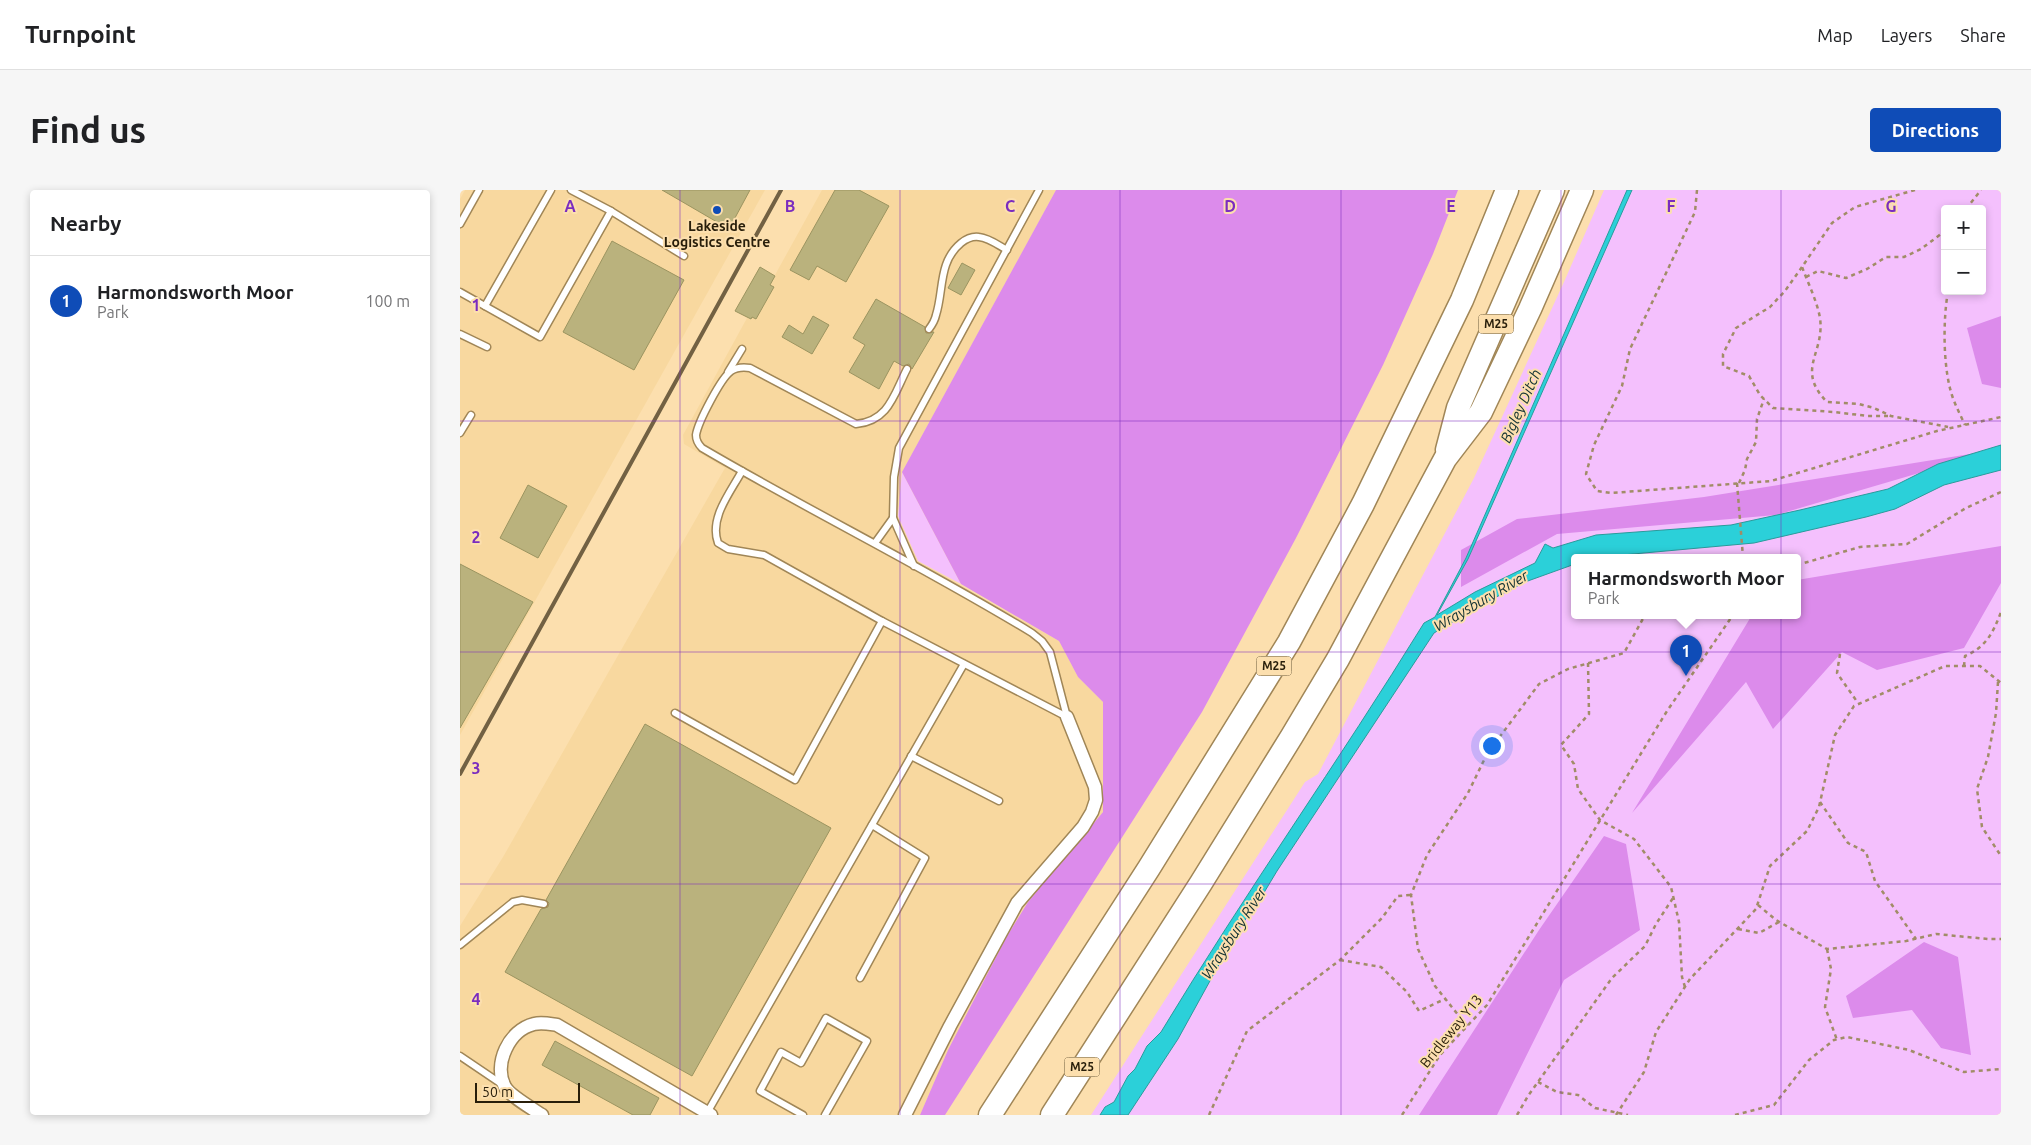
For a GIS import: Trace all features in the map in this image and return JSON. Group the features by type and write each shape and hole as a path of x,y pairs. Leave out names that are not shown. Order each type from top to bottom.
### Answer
{"highway":[{"name":"M25","path":"990,1115 1149,868 1289,642 1363,504 1457,309 1507,190"},
{"name":"M25","path":"1052,1115 1201,883 1338,658 1445,459 1458,408 1553,190"},
{"path":"1445,459 1481,412 1530,309 1582,190"}],"street":[{"path":"905,1115 950,1026 1017,903 1083,827 1092,812 1096,800 1095,787 1068,718"},
{"path":"542,1115 506,1089 501,1066 505,1049 513,1039 527,1027 546,1023 557,1025 703,1113"}],"lane":[{"path":"460,224 479,190"},
{"path":"485,306 551,190"},
{"path":"571,190 611,211 684,256"},
{"path":"914,566 893,518 894,477 899,448 1040,190"},
{"path":"460,292 540,337 611,211"},
{"path":"929,329 936,317 945,266 957,247 976,236 985,238 1007,250"},
{"path":"460,334 488,347"},
{"path":"742,349 707,406 696,436 698,444 742,471 1006,617 1042,641 1050,652 1068,718"},
{"path":"728,373 738,368 750,368 856,424 873,421 884,413 907,369"},
{"path":"460,433 471,415"},
{"path":"742,471 717,516 715,529 718,543 728,549 764,555 882,621 1068,718"},
{"path":"875,544 893,518"},
{"path":"675,714 795,780 882,621"},
{"path":"703,1113 964,664"},
{"path":"911,756 1000,801"},
{"path":"860,978 925,858 872,825"},
{"path":"460,945 513,902 522,900 544,904"},
{"path":"800,1114 760,1090 781,1052 801,1063 826,1018 867,1041 825,1115"},
{"path":"460,1056 504,1085"}],"path":[{"path":"1697,190 1695,212 1633,343 1622,386 1594,445 1586,474 1597,491 1611,493 1772,480 1951,428 2001,417"},
{"path":"1915,190 1856,207 1832,224 1785,291 1770,307 1736,328 1723,354 1723,366 1748,376 1764,399 1773,408 1868,416 1891,416 1951,428"},
{"path":"1969,205 1981,190"},
{"path":"1806,277 1818,271 1846,278 1867,269 1886,257 1904,257 1941,234"},
{"path":"1802,267 1820,319 1819,338 1810,378 1818,393 1826,402 1858,404 1874,408 1891,416"},
{"path":"1947,295 1946,354 1951,392 1965,425"},
{"path":"1743,554 1738,483 1746,470 1747,459 1756,442 1757,420 1764,399"},
{"path":"1801,564 1860,547 1907,544 1966,508 2001,492"},
{"path":"1964,666 1964,656 1974,652 1992,634 2001,612"},
{"path":"1467,1026 1435,986 1418,950 1411,895 1427,855 1468,793 1488,754 1540,684 1568,669 1624,653 1644,619"},
{"name":"Bridleway Y13","path":"1402,1115 1440,1055 1487,1005 1667,711 1730,619"},
{"path":"1840,654 1837,673 1858,703"},
{"path":"1588,663 1589,714 1561,745 1574,764 1578,789 1600,820 1634,839 1671,887 1679,922 1682,977 1685,987"},
{"path":"1617,1114 1644,1072 1656,1032 1690,979 1756,909 1770,866 1807,831 1820,802 1834,735 1858,703 1945,666 1980,666 2000,683 1988,757 1977,789 1982,827 2001,856"},
{"path":"1820,802 1848,843 1866,852 1875,881 1916,939"},
{"path":"1209,1115 1247,1031 1340,960 1382,918 1398,896 1411,895"},
{"path":"1517,1115 1538,1082 1612,978 1645,946 1656,924 1673,898"},
{"path":"1758,905 1779,922 1827,950 1916,939 1936,934 1980,939 2001,938"},
{"path":"1738,929 1759,933 1779,922"},
{"path":"1827,950 1831,969 1825,1006 1837,1040"},
{"path":"1340,960 1381,968 1407,992 1418,1012 1445,999"},
{"path":"1734,1115 1774,1105 1809,1060 1837,1040 1846,1037 1909,1050 1964,1072 2001,1068"},
{"path":"1538,1082 1557,1092 1578,1095 1595,1108 1626,1115"}],"shaded area":[{"path":"465,190 765,190 460,735 460,199"},
{"path":"822,190 1056,190 902,472 898,516 918,561 1059,641 1078,677 1103,702 1103,812 1028,902 1007,936 948,1050 920,1115 460,1115 460,926 503,857 725,468 684,444 683,435 747,318 735,311 760,267 775,275"},
{"path":"1056,190 1458,190 1433,254 1383,365 1296,538 1202,712 945,1115 920,1115 948,1050 1007,936 1028,902 1103,812 1103,702 1078,677 1059,641 961,584 902,472"},
{"path":"1604,190 2001,190 2001,1115 1091,1115 1305,782 1318,774 1474,478"},
{"path":"2001,316 2001,388 1982,384 1967,328"},
{"path":"2001,449 1776,515 1557,534 1461,587 1461,550 1517,519 1704,497"},
{"path":"902,472 961,584 918,561 898,516"},
{"path":"2001,546 2001,583 1964,648 1877,670 1842,652 1773,729 1746,682 1632,813 1750,619 1801,619 1801,579"},
{"path":"1604,836 1626,844 1640,930 1564,980 1497,1115 1419,1115 1539,930"},
{"path":"1924,942 1958,957 1971,1055 1941,1048 1912,1010 1853,1018 1846,996"}],"water":[{"name":"Wraysbury River","path":"1627,190 1632,190 1468,559 1437,615 1475,592 1535,563 1545,544 1553,548 1596,535 1731,525 1888,489 1938,464 2001,445 2001,470 1944,485 1895,509 1866,517 1754,543 1633,554 1571,554 1571,565 1525,582 1434,633 1238,930 1178,1039 1128,1115 1100,1115 1105,1107 1114,1102 1147,1046 1161,1032 1424,623 1435,617 1466,558"}],"building":[{"name":"Lakeside Logistics Centre","path":"662,190 750,190 729,229"},
{"path":"835,190 859,190 889,206 846,282 817,266 809,280 790,270"},
{"path":"612,241 684,280 634,370 563,332"},
{"path":"962,263 975,270 961,295 948,288"},
{"path":"760,267 775,276 770,285 774,287 756,319 752,317 751,319 735,311"},
{"path":"876,299 925,327 926,333 934,332 912,369 909,364 903,366 894,361 879,389 849,372 865,345 853,338"},
{"path":"813,316 829,325 812,354 782,337 789,325 803,334"},
{"path":"528,485 567,506 538,558 500,538"},
{"path":"460,564 533,602 460,728"},
{"path":"645,724 831,828 692,1076 505,972 541,909 548,907 549,903 546,900"},
{"path":"555,1041 659,1098 650,1115 633,1115 542,1065"}],"railway":[{"path":"460,774 781,190"}],"place":[{"name":"Lakeside Logistics Centre","path":"717,210"},
{"name":"Harmondsworth Moor","path":"1686,676"}],"water label":[{"name":"Bigley Ditch","path":"1521,406"}]}
